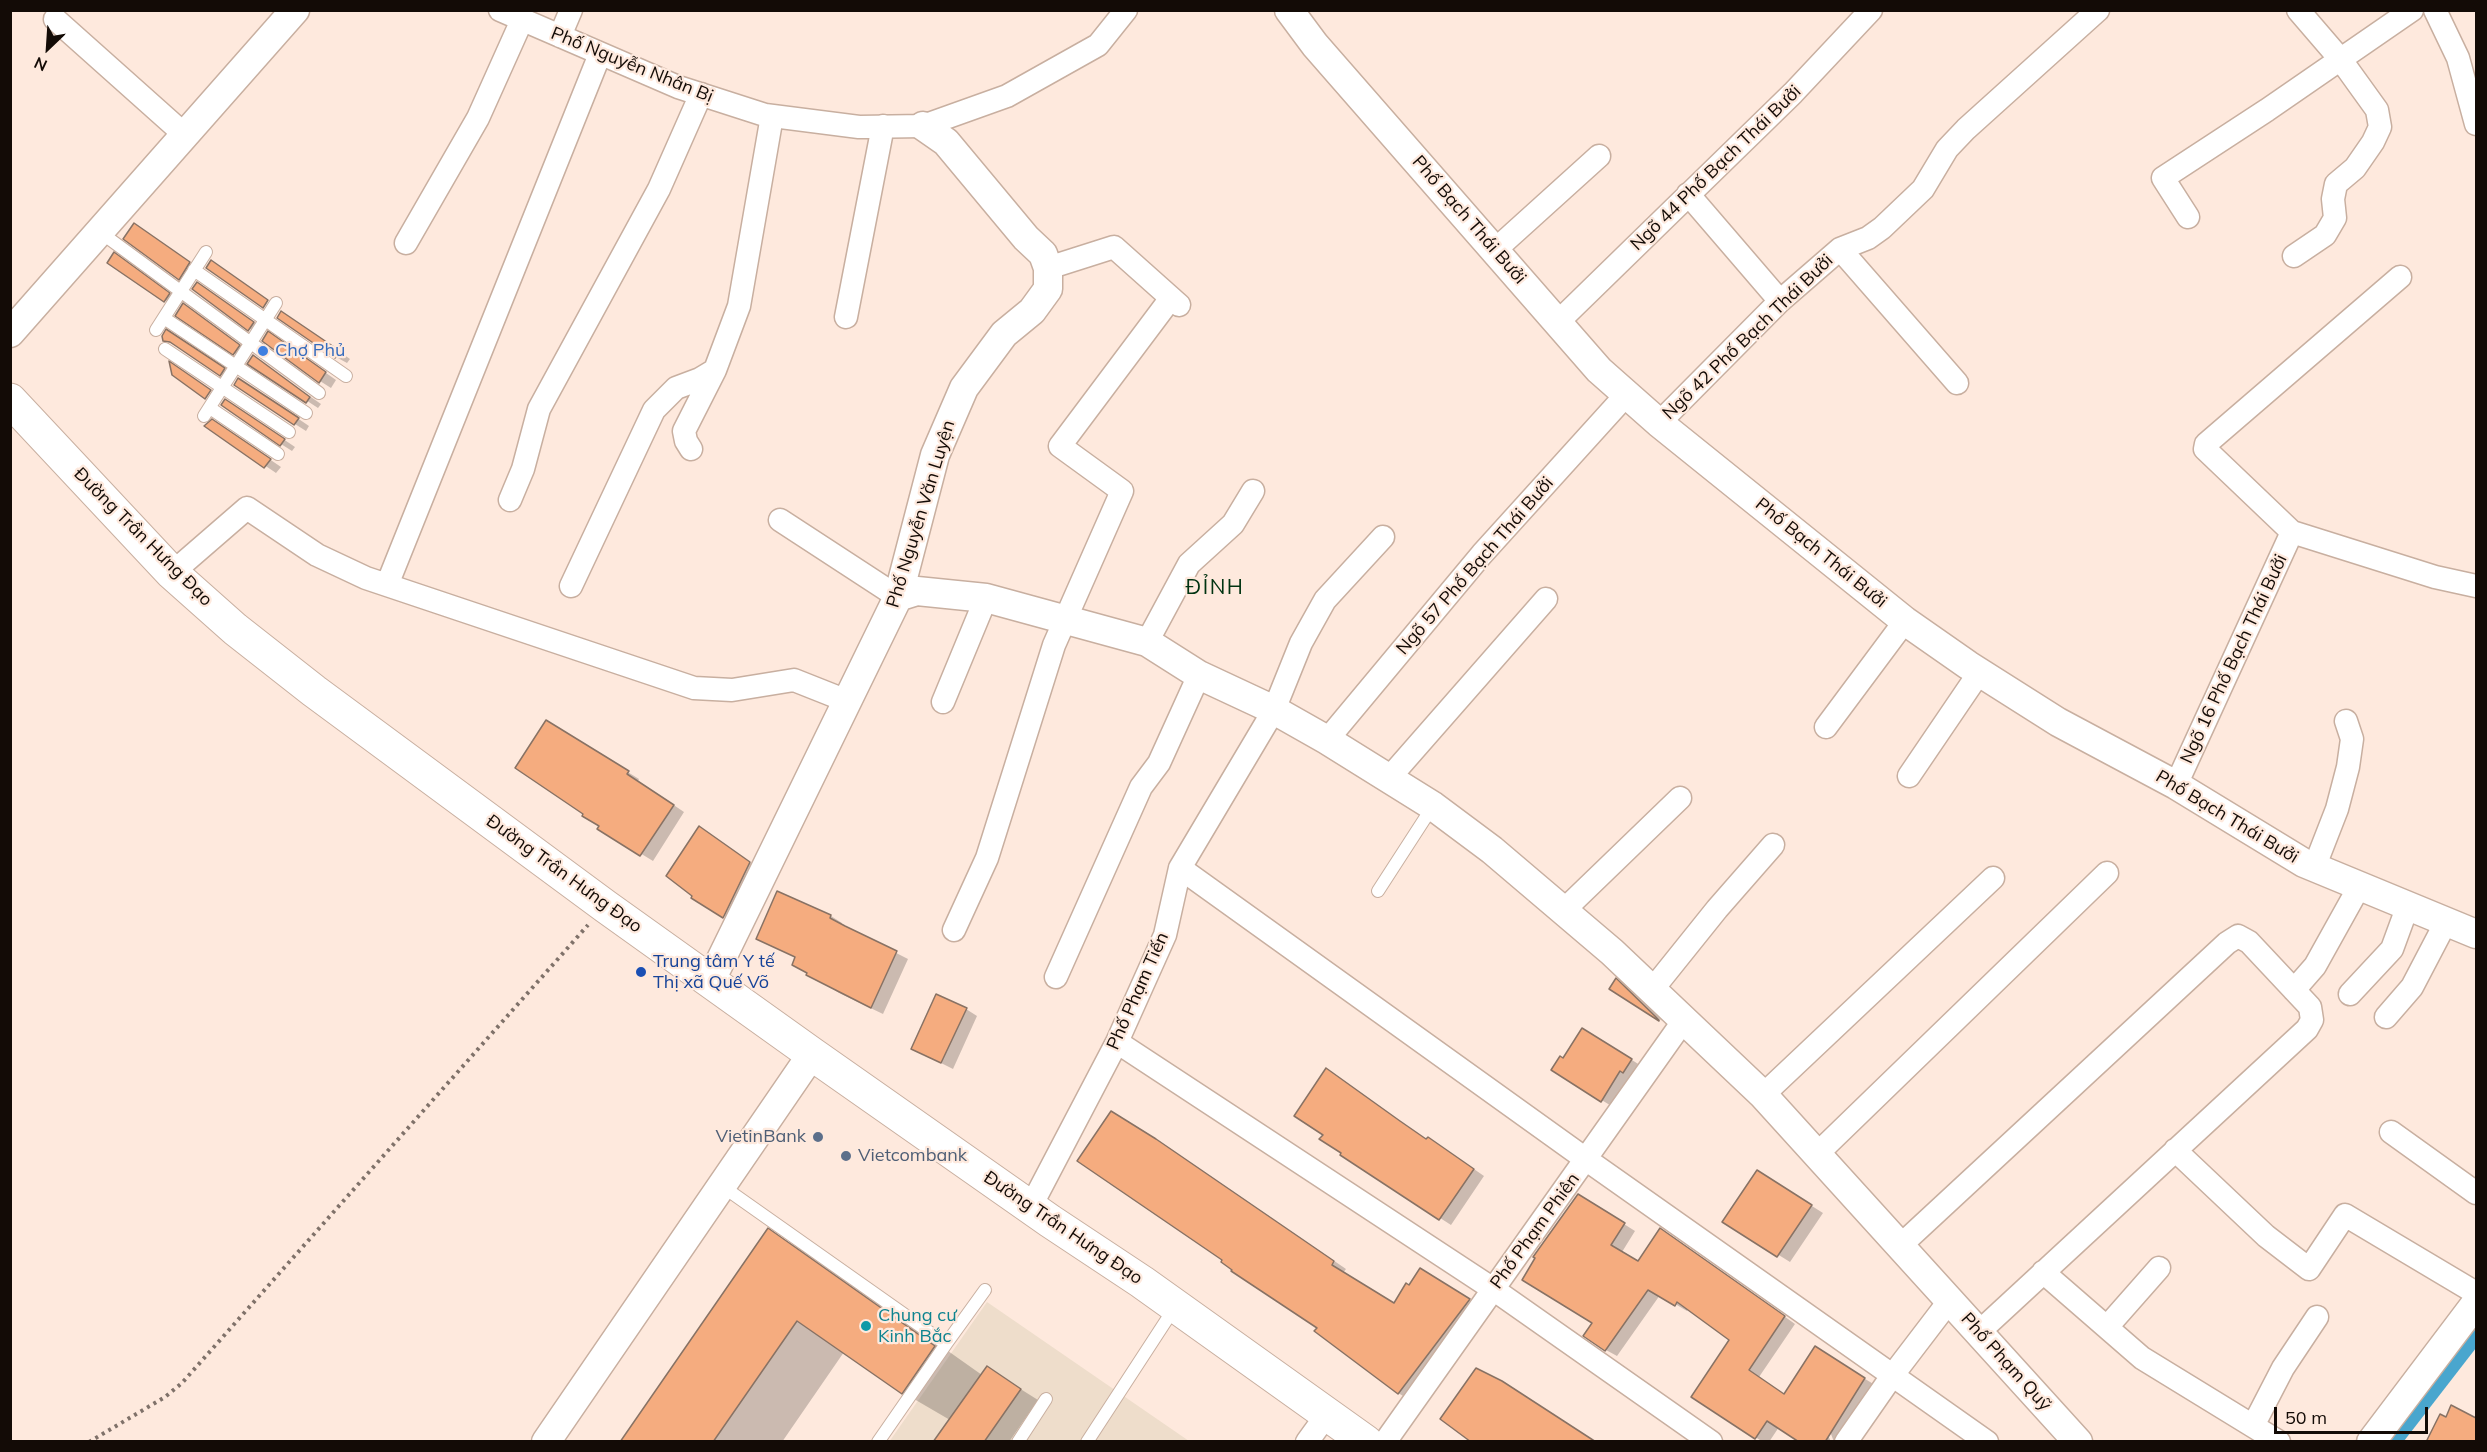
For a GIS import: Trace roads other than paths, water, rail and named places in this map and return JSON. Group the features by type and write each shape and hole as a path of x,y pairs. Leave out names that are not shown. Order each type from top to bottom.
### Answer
{"highway":[{"name":"Đường Trần Hưng Đạo","path":"10,400 172,573 236,629 314,691 605,906 812,1054 1030,1208 1176,1306 1366,1442"}],"street":[{"path":"10,333 296,10"},
{"name":"Phố Nguyễn Nhân Bị","path":"500,10 678,87 772,116 859,127 923,126 1007,96 1098,45 1126,10"},
{"path":"560,36 571,10"},
{"name":"Phố Bạch Thái Bưởi","path":"1289,10 1315,45 1599,370 1659,423 1905,621 1979,673 2058,722 2176,785 2314,868 2407,908 2476,934"},
{"name":"Ngõ 44 Phố Bạch Thái Bưởi","path":"1558,322 1793,93 1871,10"},
{"name":"Ngõ 42 Phố Bạch Thái Bưởi","path":"1659,423 1780,301 1840,249 1868,238 1882,228 1923,189 1947,149 1966,129 2098,10"},
{"path":"2294,256 2325,235 2335,218 2333,199 2336,184 2355,168 2373,142 2380,127 2377,110 2341,60 2298,10"},
{"path":"2188,217 2163,178 2412,10"},
{"path":"2435,10 2458,58 2476,124"},
{"path":"55,19 184,135"},
{"path":"406,243 478,118 522,20"},
{"path":"387,585 600,54"},
{"path":"510,500 523,469 539,409 659,189 701,94"},
{"path":"691,449 684,431 715,370 739,306 772,116"},
{"path":"846,317 882,126"},
{"path":"923,126 946,142 1026,238 1043,254 1048,268 1114,247 1175,301 1060,446 1122,491 1054,645 987,858 954,930"},
{"path":"1495,250 1599,156"},
{"path":"1688,194 1780,301"},
{"path":"1840,249 1957,383"},
{"name":"Phố Nguyễn Văn Luyện","path":"711,980 898,597 935,455 964,388 1004,334 1032,311 1048,289 1048,268"},
{"path":"2400,277 2205,446 2205,449 2292,532 2435,577 2476,586"},
{"path":"571,586 654,410 676,387 700,379 715,370"},
{"name":"Ngõ 57 Phố Bạch Thái Bưởi","path":"1327,740 1482,554 1626,395"},
{"path":"1147,642 1185,569 1233,524 1253,491"},
{"path":"172,573 247,508 317,555 387,585 694,688 732,690 794,680 847,701"},
{"path":"780,520 898,597 917,591 986,598 1147,642 1199,675 1274,710 1327,740 1361,763 1390,777 1492,850 1612,952 1763,1095 1950,1300"},
{"name":"Ngõ 16 Phố Bạch Thái Bưởi","path":"2176,785 2292,532"},
{"name":"Phố Phạm Tiến","path":"1030,1208 1117,1042 1165,935 1180,868 1274,710 1301,643 1325,600 1383,537"},
{"path":"943,702 986,598"},
{"path":"1390,777 1546,599"},
{"path":"1826,727 1905,621"},
{"path":"1909,776 1979,673"},
{"path":"1056,976 1137,796 1159,763 1199,675"},
{"path":"2314,868 2337,809 2348,767 2352,739 2346,721"},
{"path":"1563,912 1680,798"},
{"path":"1652,990 1717,909 1773,845"},
{"path":"1180,868 1587,1160 1987,1442"},
{"path":"1816,1155 2108,873"},
{"path":"1763,1095 1993,878"},
{"path":"2294,990 2314,966 2359,887"},
{"path":"2350,994 2392,949 2407,908"},
{"path":"2386,1017 2412,987 2446,922"},
{"path":"1901,1245 2227,943 2238,936 2249,942 2310,1007 2312,1020 2307,1029 1979,1332"},
{"name":"Phố Phạm Phiên","path":"1385,1442 1684,1020"},
{"path":"1117,1042 1493,1289 1711,1442"},
{"path":"546,1442 812,1054"},
{"path":"2391,1132 2476,1193"},
{"path":"2175,1150 2266,1236 2309,1269 2345,1215 2476,1293"},
{"path":"2107,1328 2159,1268"},
{"path":"2043,1272 2142,1358 2279,1442"},
{"name":"Phố Phạm Quỹ","path":"1846,1442 1892,1376 1950,1300 2078,1442"},
{"path":"2371,1442 2476,1303"},
{"path":"2253,1426 2283,1368 2317,1317"},
{"path":"1307,1442 1328,1413"}],"lane":[{"path":"100,231 319,393"},
{"path":"156,330 206,252"},
{"path":"195,270 346,376"},
{"path":"276,303 207,412 278,454"},
{"path":"164,318 306,413"},
{"path":"165,349 289,432"},
{"path":"1378,891 1433,807"},
{"path":"722,1186 946,1344"},
{"path":"878,1442 985,1290"},
{"path":"1087,1442 1176,1306"},
{"path":"1018,1442 1046,1399"}],"water":[{"path":"2476,1317 2476,1348 2404,1441 2382,1442"}],"place":[{"name":"Chợ Phủ","path":"263,351"},
{"name":"Trung tâm Y tế Thị xã Quế Võ","path":"641,972"},
{"name":"VietinBank","path":"818,1137"},
{"name":"Vietcombank","path":"846,1156"},
{"name":"Chung cư Kinh Bắc","path":"866,1326"}],"district":[{"name":"ĐỈNH","path":"1215,588"}]}
